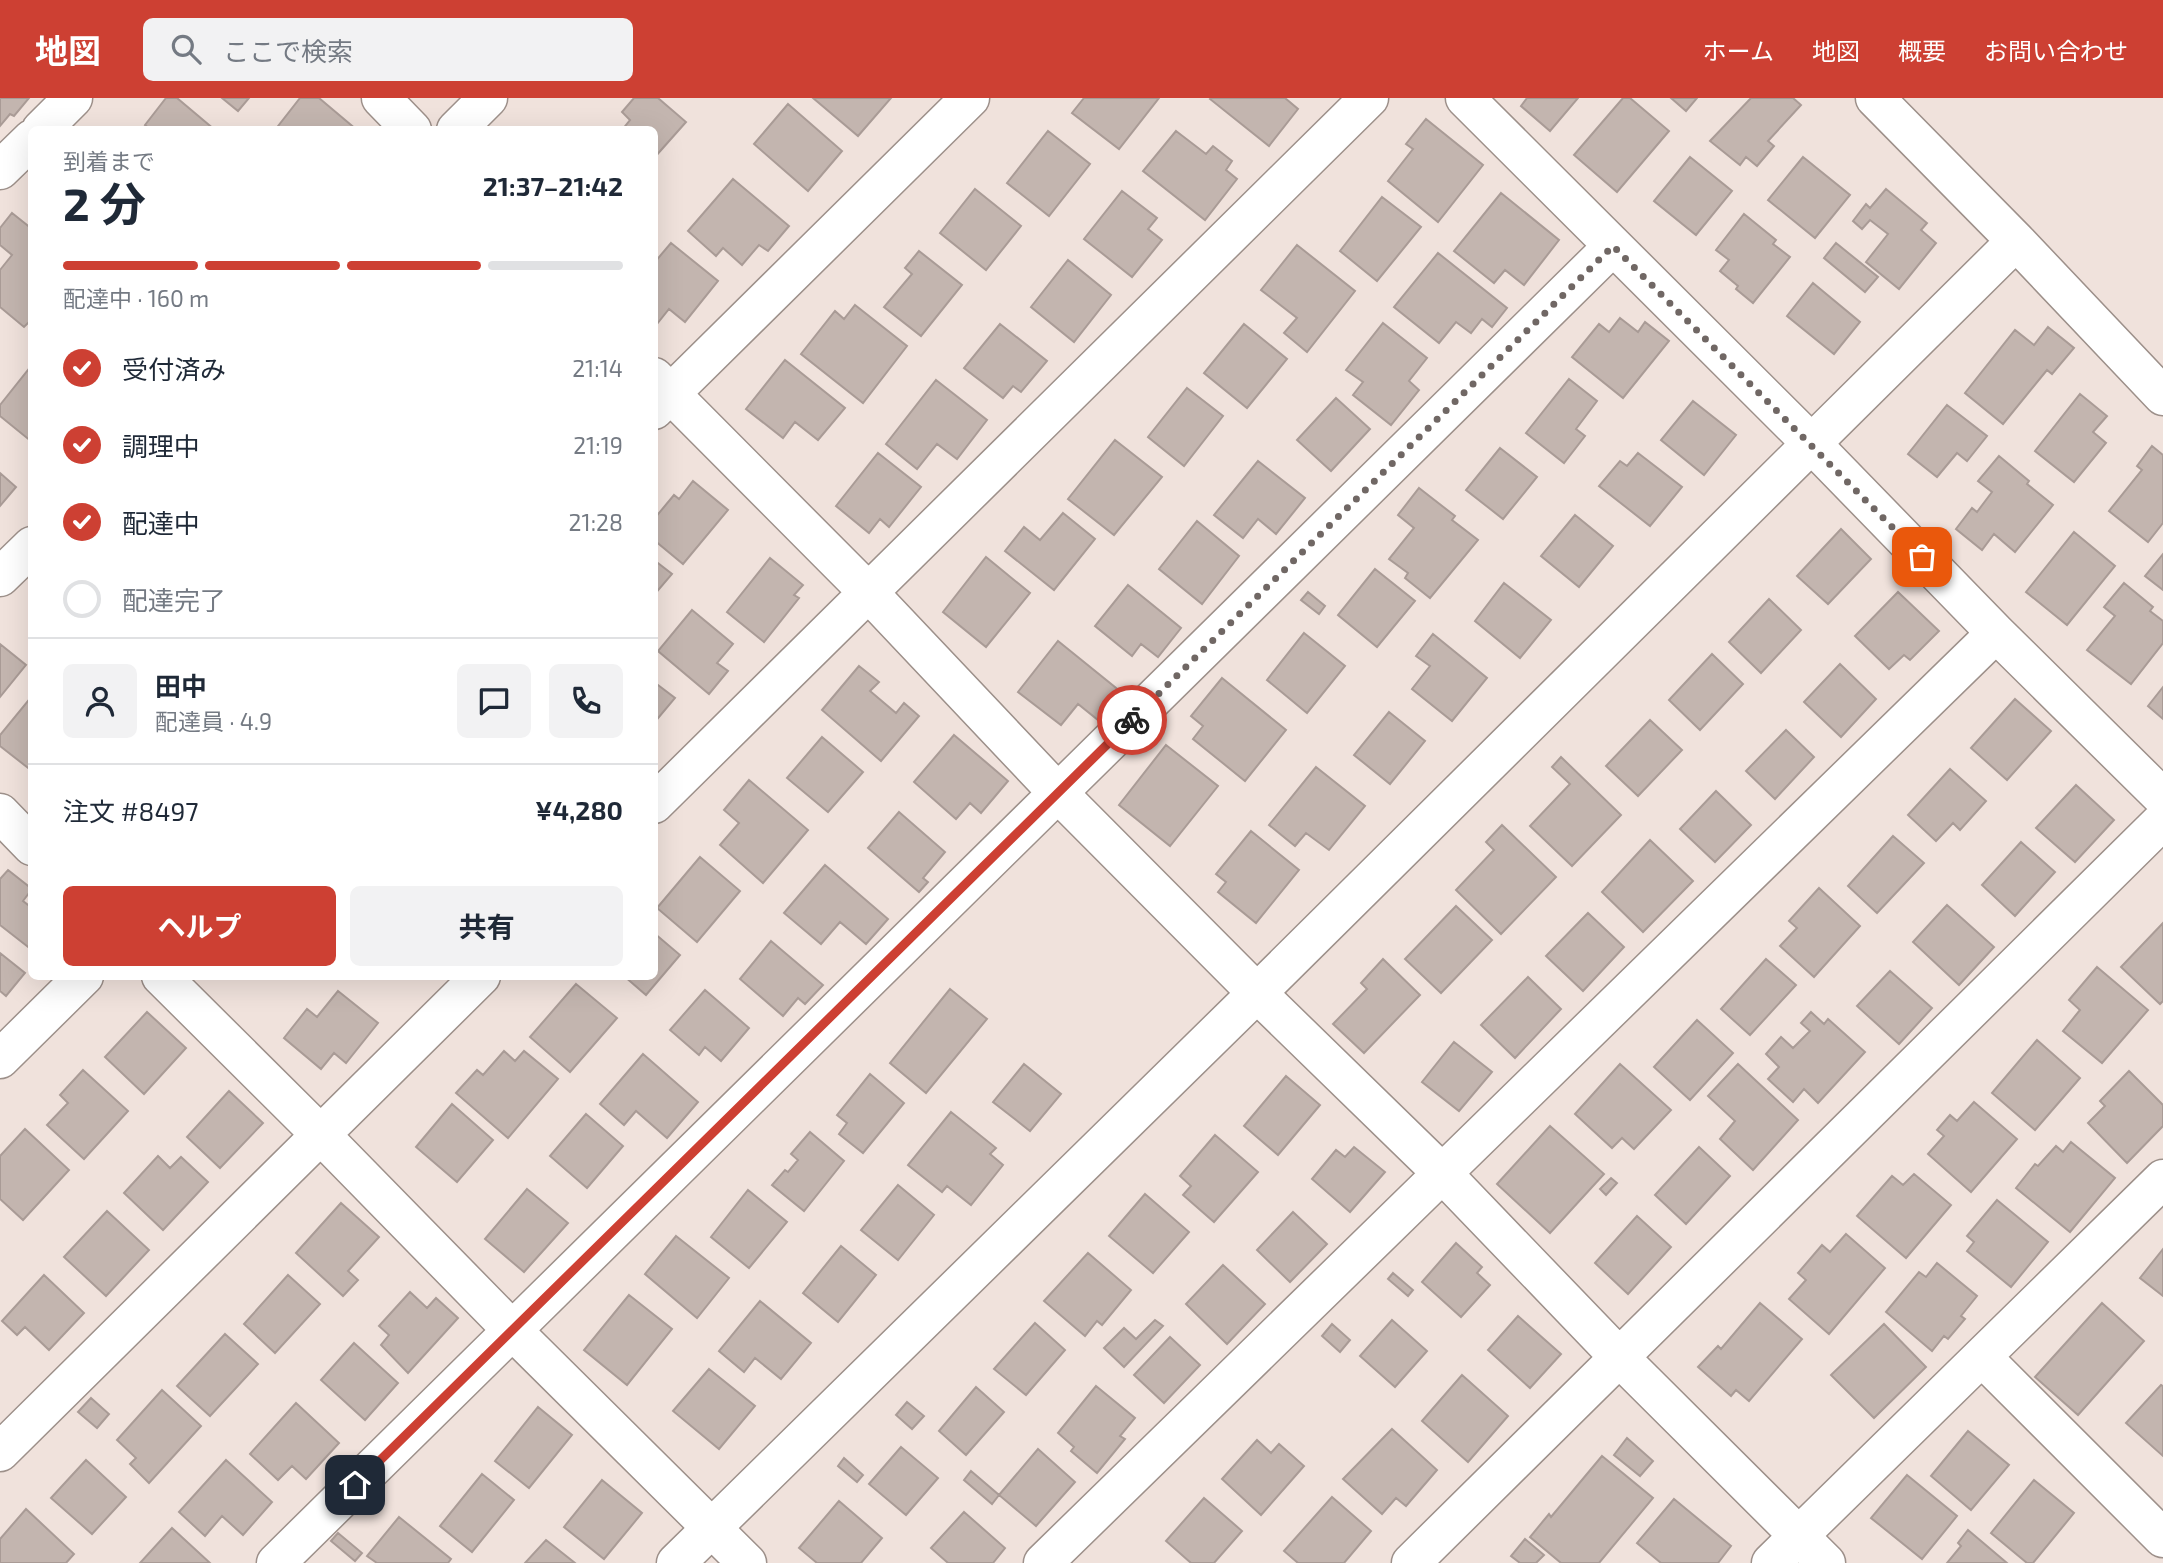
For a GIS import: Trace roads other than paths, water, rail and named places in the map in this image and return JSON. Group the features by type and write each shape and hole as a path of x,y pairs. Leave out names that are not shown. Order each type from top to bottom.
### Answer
{"street":[{"path":"45,126 73,98"},
{"path":"381,98 408,126"},
{"path":"460,126 488,98"},
{"path":"970,98 660,394 868,592 1058,793 1257,993 1443,1174 1620,1358 1826,1563"},
{"path":"658,800 1369,98"},
{"path":"1465,98 2163,798"},
{"path":"1875,98 2163,396"},
{"path":"0,170 28,143"},
{"path":"676,1563 1257,993 2016,241"},
{"path":"276,1563 1613,246"},
{"path":"0,577 28,550"},
{"path":"1043,1563 1996,633"},
{"path":"0,813 28,842"},
{"path":"1411,1563 2163,820"},
{"path":"0,1059 80,980"},
{"path":"165,980 747,1563"},
{"path":"0,1452 477,980"},
{"path":"1771,1563 2163,1179"},
{"path":"1982,1357 2158,1523"}]}
